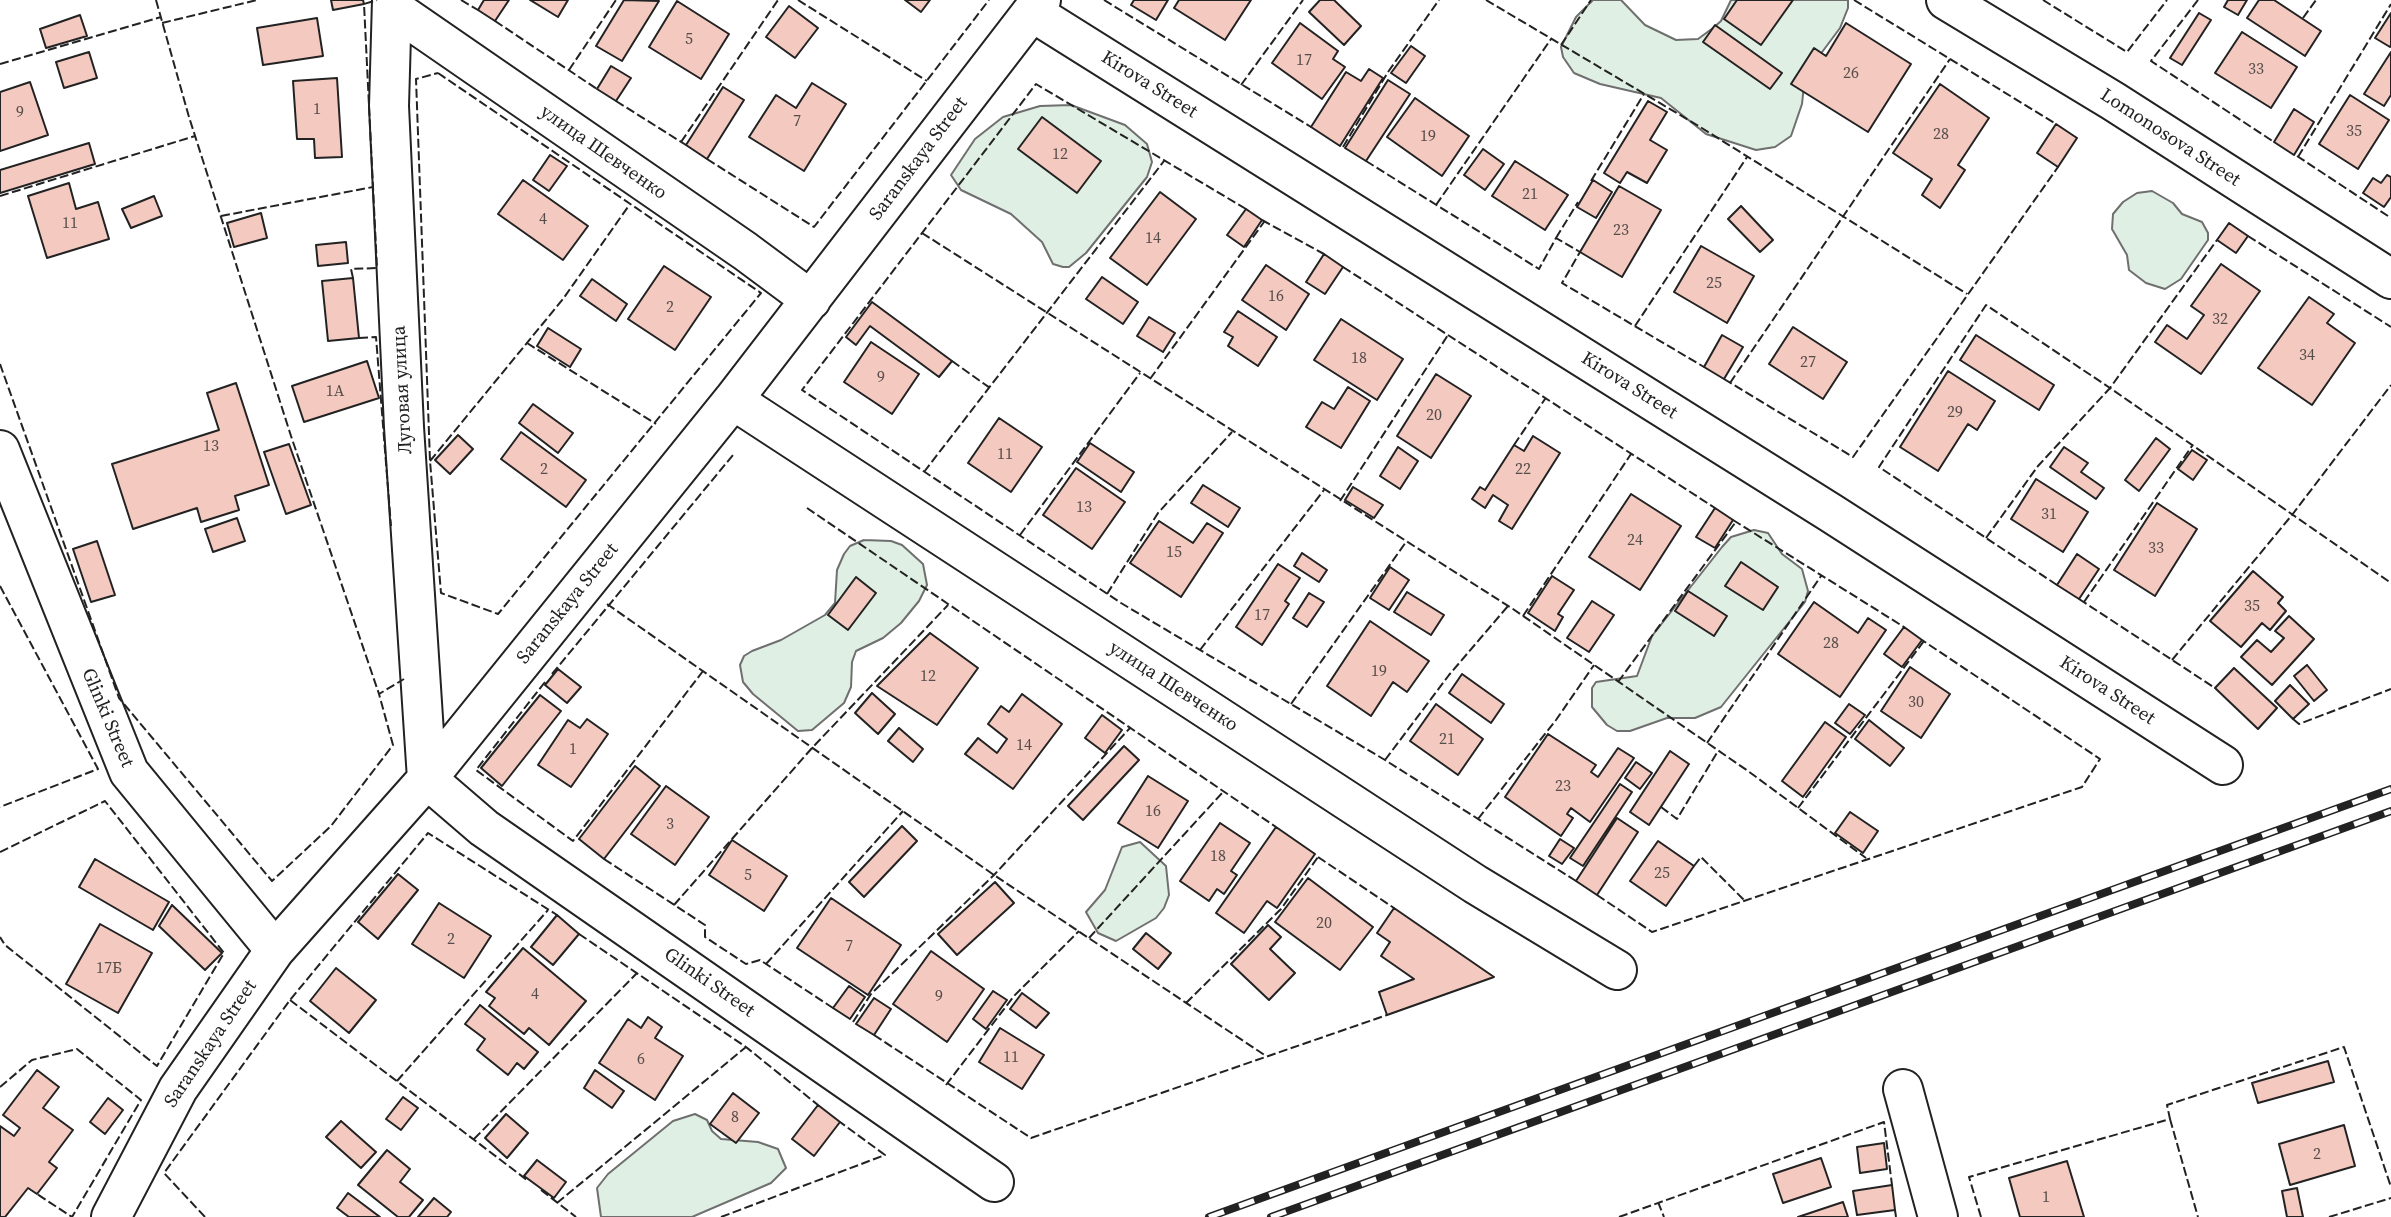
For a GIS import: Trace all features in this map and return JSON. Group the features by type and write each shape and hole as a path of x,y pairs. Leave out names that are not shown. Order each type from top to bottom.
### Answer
{"street":[{"name":"Lomonosova Street","path":"1946,0 2113,101 2391,279"},
{"name":"улица Шевченко","path":"393,4 811,300"},
{"name":"Луговая улица","path":"393,4 389,106 404,427 427,779"},
{"name":"Saranskaya Street","path":"111,1217 178,1089 275,950 427,779 733,400 1037,6"},
{"name":"Kirova Street","path":"1037,6 2223,765"},
{"name":"улица Шевченко","path":"733,400 1475,884 1617,970"},
{"name":"Glinki Street","path":"0,450 129,772 275,950"},
{"name":"Glinki Street","path":"427,779 484,828 994,1182"},
{"path":"1903,1089 1938,1217"}],"green space":[{"path":"1593,0 1621,0 1645,25 1676,40 1698,39 1721,21 1731,0 1848,0 1848,8 1840,28 1805,75 1802,104 1791,136 1775,147 1756,150 1706,134 1661,98 1600,84 1574,73 1563,57 1561,47 1576,17"},
{"path":"1071,105 1125,125 1147,144 1152,162 1147,177 1086,253 1069,267 1063,267 1053,264 1042,242 1011,214 961,190 951,175 975,139 1003,117 1040,106"},
{"path":"2152,191 2173,203 2182,214 2202,222 2208,233 2208,240 2181,279 2165,289 2146,283 2129,270 2127,255 2112,229 2113,214 2123,202 2137,193"},
{"path":"1754,530 1768,533 1782,554 1802,569 1808,591 1805,602 1721,707 1695,718 1667,718 1630,731 1617,731 1607,725 1592,707 1592,688 1596,682 1637,676 1652,636 1722,547 1731,537"},
{"path":"864,540 891,541 902,545 923,564 927,585 919,601 901,623 883,638 856,651 852,662 851,687 844,703 812,730 798,731 753,694 743,682 740,665 744,656 752,651 781,640 825,615 835,603 837,570 844,554 850,546"},
{"path":"1140,842 1166,866 1169,895 1156,918 1116,941 1098,933 1086,912 1105,890 1122,847"},
{"path":"695,1114 707,1120 712,1131 721,1139 758,1142 778,1149 786,1168 771,1183 692,1217 601,1217 597,1188 608,1174 673,1121"}],"building":[{"path":"331,0 363,0 364,4 333,10"},
{"path":"484,0 509,0 495,21 478,10"},
{"path":"530,0 568,0 558,17"},
{"path":"624,0 659,1 622,61 596,46"},
{"path":"905,0 930,0 921,12"},
{"path":"1134,0 1168,0 1156,20 1131,5"},
{"path":"1179,0 1251,0 1225,40 1174,8"},
{"path":"1320,0 1334,0 1361,26 1344,45 1309,12"},
{"path":"1737,0 1793,0 1761,45 1724,19"},
{"path":"2228,0 2247,0 2238,15 2224,7"},
{"path":"2259,0 2274,0 2321,31 2305,56 2247,18"},
{"path":"677,1 729,34 701,79 649,47"},
{"path":"789,6 818,28 795,58 766,37"},
{"path":"2199,13 2211,20 2182,65 2170,58"},
{"path":"2391,13 2391,45 2390,47 2375,38"},
{"path":"80,15 87,36 46,48 40,29"},
{"path":"317,18 323,56 263,65 257,28"},
{"path":"1300,23 1338,51 1333,59 1345,67 1322,99 1272,63"},
{"path":"1846,23 1911,64 1868,132 1791,84 1814,48 1826,56"},
{"path":"1715,25 1782,73 1770,89 1703,42"},
{"path":"2242,32 2297,67 2271,108 2215,73"},
{"path":"1411,46 1425,56 1406,83 1391,73"},
{"path":"89,52 97,78 64,88 56,62"},
{"path":"2391,52 2391,95 2384,106 2364,94"},
{"path":"611,66 631,78 616,101 597,89"},
{"path":"1369,69 1383,78 1340,146 1311,127 1346,72 1361,81"},
{"path":"337,78 342,157 315,158 314,139 297,139 293,81"},
{"path":"1388,80 1410,94 1366,161 1345,148"},
{"path":"30,82 48,135 0,151 0,92"},
{"path":"812,83 846,104 804,171 749,137 776,95 796,108"},
{"path":"1940,84 1989,118 1958,165 1965,170 1940,208 1922,195 1932,179 1893,153"},
{"path":"723,87 744,100 707,159 686,145"},
{"path":"2350,95 2389,120 2358,169 2319,144"},
{"path":"1415,98 1469,136 1442,176 1387,137"},
{"path":"1648,101 1667,112 1650,140 1667,150 1647,183 1627,172 1620,183 1604,173"},
{"path":"2294,109 2314,122 2294,155 2274,142"},
{"path":"1042,117 1101,161 1077,193 1018,149"},
{"path":"2056,124 2077,138 2058,167 2037,153"},
{"path":"89,143 95,164 0,193 0,170"},
{"path":"1483,149 1504,164 1485,190 1464,175"},
{"path":"550,155 567,166 549,191 533,180"},
{"path":"1515,161 1568,195 1545,230 1492,196"},
{"path":"2387,175 2391,177 2391,197 2384,207 2363,193 2373,178 2381,183"},
{"path":"523,180 588,226 563,260 498,214"},
{"path":"1593,180 1612,192 1596,218 1577,207"},
{"path":"69,183 76,209 98,202 109,239 47,258 28,196"},
{"path":"1619,186 1661,210 1622,277 1580,252"},
{"path":"1160,192 1196,219 1147,285 1110,258"},
{"path":"154,196 162,216 131,228 122,209"},
{"path":"1741,206 1773,240 1760,252 1728,219"},
{"path":"1246,209 1262,220 1244,247 1227,235"},
{"path":"261,213 267,238 234,247 227,223"},
{"path":"2229,223 2248,236 2236,253 2217,240"},
{"path":"346,242 348,263 318,266 316,245"},
{"path":"1701,246 1754,276 1727,323 1674,292"},
{"path":"1324,254 1343,267 1325,294 1306,282"},
{"path":"2221,264 2260,291 2201,374 2155,342 2167,325 2187,339 2204,315 2191,306"},
{"path":"1266,265 1309,294 1286,330 1242,300"},
{"path":"664,266 711,297 675,350 628,319"},
{"path":"1102,277 1138,302 1123,324 1086,299"},
{"path":"353,278 359,338 328,341 322,281"},
{"path":"592,279 627,304 616,321 580,296"},
{"path":"2309,297 2334,314 2327,323 2355,343 2312,405 2258,368"},
{"path":"872,302 952,361 939,377 870,326 856,345 846,337"},
{"path":"1238,311 1277,337 1258,366 1228,346 1233,337 1224,332"},
{"path":"1149,317 1175,333 1163,352 1137,336"},
{"path":"1341,319 1403,359 1377,400 1314,360"},
{"path":"1793,327 1847,362 1823,399 1769,364"},
{"path":"548,328 581,349 570,367 537,346"},
{"path":"1722,335 1743,347 1724,379 1704,367"},
{"path":"1976,335 2054,385 2039,410 1960,360"},
{"path":"871,342 919,374 892,414 844,382"},
{"path":"367,361 379,398 304,422 292,386"},
{"path":"1948,371 1995,401 1977,430 1968,424 1938,471 1900,447"},
{"path":"1436,374 1471,396 1431,458 1397,436"},
{"path":"236,383 269,485 235,496 239,510 201,522 197,508 133,529 112,464 219,430 207,393"},
{"path":"1348,387 1370,401 1341,448 1306,427 1322,402 1334,409"},
{"path":"533,404 573,433 558,453 519,423"},
{"path":"999,418 1042,447 1011,492 968,463"},
{"path":"521,432 586,480 566,507 501,459"},
{"path":"458,435 473,449 450,474 435,460"},
{"path":"1533,436 1560,453 1512,529 1499,521 1508,505 1493,495 1485,508 1472,499 1480,487 1485,490 1514,445 1524,451"},
{"path":"2156,438 2170,449 2139,491 2125,480"},
{"path":"1090,443 1134,472 1121,492 1077,462"},
{"path":"289,444 311,505 286,514 264,452"},
{"path":"1398,447 1418,461 1400,489 1380,476"},
{"path":"2064,447 2088,463 2081,472 2104,488 2096,499 2050,467"},
{"path":"2192,450 2207,460 2193,480 2178,469"},
{"path":"1076,468 1125,502 1092,549 1043,515"},
{"path":"2036,479 2088,512 2063,552 2011,519"},
{"path":"1203,485 1240,508 1228,527 1191,503"},
{"path":"1353,487 1383,505 1374,518 1345,500"},
{"path":"1631,494 1681,526 1640,590 1589,557"},
{"path":"2157,503 2197,529 2155,596 2114,570"},
{"path":"1715,508 1733,520 1715,548 1696,537"},
{"path":"237,518 245,541 213,552 205,529"},
{"path":"1159,521 1193,543 1207,523 1223,533 1181,597 1130,563"},
{"path":"97,541 115,595 91,602 73,549"},
{"path":"1302,553 1327,570 1319,582 1294,566"},
{"path":"2077,554 2099,569 2079,599 2057,585"},
{"path":"1741,562 1778,587 1763,610 1725,586"},
{"path":"1278,564 1300,578 1285,601 1289,604 1262,645 1236,627"},
{"path":"1390,567 1409,580 1389,610 1370,598"},
{"path":"2253,571 2283,597 2278,603 2286,611 2270,630 2262,623 2241,647 2210,621"},
{"path":"1552,576 1574,590 1558,614 1563,617 1555,631 1528,613"},
{"path":"856,577 876,593 848,630 828,615"},
{"path":"1688,591 1727,616 1714,636 1675,611"},
{"path":"1407,592 1444,615 1431,635 1394,612"},
{"path":"1309,593 1324,602 1307,627 1293,618"},
{"path":"1592,601 1614,615 1589,652 1567,638"},
{"path":"1814,602 1858,633 1868,618 1886,630 1840,697 1778,654"},
{"path":"2289,616 2314,639 2272,685 2241,657 2257,640 2271,652 2284,638 2275,631"},
{"path":"1370,621 1429,661 1407,692 1393,682 1371,716 1327,686"},
{"path":"1904,627 1922,640 1902,667 1884,654"},
{"path":"930,633 978,668 937,725 877,686"},
{"path":"2307,665 2327,690 2314,701 2294,676"},
{"path":"1910,667 1950,694 1921,738 1881,711"},
{"path":"2234,668 2277,708 2258,729 2215,688"},
{"path":"558,669 581,687 567,703 545,685"},
{"path":"1462,674 1504,704 1491,723 1449,693"},
{"path":"2290,685 2309,704 2293,719 2275,701"},
{"path":"872,693 895,714 878,734 855,713"},
{"path":"1022,694 1062,724 1013,789 965,754 978,738 997,753 1007,739 988,724 1001,706 1009,712"},
{"path":"540,695 561,711 502,786 481,768"},
{"path":"1436,704 1483,739 1458,775 1410,741"},
{"path":"1849,704 1865,715 1850,734 1835,723"},
{"path":"1102,715 1122,730 1105,753 1085,738"},
{"path":"587,719 608,734 571,787 538,765 568,720 580,728"},
{"path":"1869,720 1904,748 1890,766 1855,739"},
{"path":"1825,722 1846,737 1803,797 1782,781"},
{"path":"899,728 923,749 913,762 888,741"},
{"path":"1548,734 1596,765 1591,772 1598,777 1618,748 1634,758 1590,822 1571,808 1567,814 1573,818 1561,836 1505,797"},
{"path":"1124,746 1139,760 1083,820 1068,806"},
{"path":"1670,751 1689,764 1649,825 1630,812"},
{"path":"1636,762 1652,773 1640,789 1625,778"},
{"path":"635,766 660,786 604,859 579,839"},
{"path":"1148,776 1188,801 1158,848 1118,823"},
{"path":"1620,784 1632,792 1583,866 1570,858"},
{"path":"666,786 709,817 675,865 631,834"},
{"path":"1850,812 1878,831 1863,853 1835,833"},
{"path":"1617,818 1638,832 1597,895 1576,881"},
{"path":"1220,823 1250,843 1231,871 1237,875 1224,894 1217,889 1209,901 1180,881"},
{"path":"902,826 917,841 864,897 849,882"},
{"path":"1276,827 1315,854 1277,908 1267,901 1244,933 1216,913"},
{"path":"1560,839 1574,848 1562,864 1549,856"},
{"path":"732,840 787,876 764,911 709,875"},
{"path":"1658,841 1694,866 1666,906 1630,881"},
{"path":"95,859 169,902 153,930 79,887"},
{"path":"398,874 418,890 378,939 358,922"},
{"path":"1308,878 1373,927 1340,970 1275,922"},
{"path":"995,882 1014,903 957,955 938,934"},
{"path":"831,898 901,945 868,995 797,948"},
{"path":"439,903 491,936 464,978 412,944"},
{"path":"172,905 222,953 205,970 159,926"},
{"path":"1394,908 1494,977 1387,1015 1379,992 1414,979 1381,956 1390,942 1377,933"},
{"path":"557,915 579,934 553,965 531,947"},
{"path":"100,924 152,953 118,1013 66,984"},
{"path":"1268,925 1281,937 1270,949 1295,973 1269,1000 1231,964"},
{"path":"1146,933 1171,953 1158,969 1133,949"},
{"path":"523,948 586,1001 549,1045 529,1028 524,1034 489,1006 495,998 486,992"},
{"path":"931,951 984,989 947,1042 893,1004"},
{"path":"336,968 376,1000 349,1033 310,1001"},
{"path":"849,986 865,997 850,1019 833,1008"},
{"path":"993,991 1007,1000 986,1029 973,1019"},
{"path":"1022,993 1049,1013 1036,1028 1010,1009"},
{"path":"874,998 891,1009 874,1035 856,1024"},
{"path":"480,1005 538,1052 524,1069 517,1063 508,1075 477,1050 485,1039 465,1024"},
{"path":"648,1017 662,1027 655,1038 683,1056 655,1100 599,1063 628,1019 641,1028"},
{"path":"1000,1028 1044,1055 1022,1089 979,1062"},
{"path":"2328,1061 2334,1082 2258,1103 2252,1083"},
{"path":"37,1070 59,1087 43,1108 73,1130 49,1162 57,1168 37,1194 28,1188 5,1217 0,1217 0,1126 14,1136 20,1128 3,1115"},
{"path":"595,1070 624,1091 612,1108 584,1088"},
{"path":"733,1093 759,1113 736,1143 710,1124"},
{"path":"403,1097 418,1108 401,1130 386,1119"},
{"path":"108,1098 123,1110 105,1134 90,1122"},
{"path":"818,1105 840,1122 814,1156 792,1139"},
{"path":"506,1114 528,1133 507,1158 485,1138"},
{"path":"341,1121 376,1152 361,1168 326,1137"},
{"path":"2344,1125 2355,1166 2290,1185 2279,1144"},
{"path":"1884,1143 1887,1169 1860,1173 1857,1147"},
{"path":"387,1150 410,1169 400,1182 423,1200 409,1217 398,1217 358,1185"},
{"path":"1821,1158 1831,1187 1783,1203 1773,1174"},
{"path":"537,1160 566,1182 554,1198 524,1176"},
{"path":"2067,1161 2084,1217 2020,1217 2009,1178"},
{"path":"1892,1185 1895,1210 1857,1215 1853,1191"},
{"path":"2297,1188 2303,1217 2287,1217 2282,1191"},
{"path":"348,1193 380,1217 349,1217 337,1208"},
{"path":"434,1198 451,1212 447,1217 418,1217"},
{"path":"1843,1202 1848,1217 1798,1217"}],"railway":[{"path":"1209,1217 2391,789"},
{"path":"1271,1217 2391,811"}],"fence":[{"path":"156,0 189,117 291,436 379,694"},
{"path":"162,23 257,0"},
{"path":"353,278 351,269 377,268 364,4 377,0"},
{"path":"461,0 478,10"},
{"path":"569,70 616,0"},
{"path":"681,142 778,0"},
{"path":"798,0 927,81"},
{"path":"707,159 814,227 989,0"},
{"path":"1104,0 1311,127"},
{"path":"1241,85 1303,0"},
{"path":"1343,147 1388,72 1439,0"},
{"path":"1486,0 1697,125 1967,294"},
{"path":"1561,45 1591,0"},
{"path":"1854,0 2056,124"},
{"path":"2043,0 2127,52 2167,0"},
{"path":"2198,0 2151,61 2274,142"},
{"path":"2303,18 2316,0"},
{"path":"2298,157 2391,4"},
{"path":"0,64 161,17"},
{"path":"495,21 597,89"},
{"path":"1436,205 1551,39"},
{"path":"1730,383 1950,59"},
{"path":"438,73 761,293 498,614 441,593 430,461 416,79 438,73"},
{"path":"1246,209 1036,84 802,390 1121,603 1385,760 1576,881"},
{"path":"1591,181 1644,94"},
{"path":"616,101 686,145"},
{"path":"0,196 195,136"},
{"path":"2297,156 2391,218"},
{"path":"1635,326 1747,157"},
{"path":"924,472 1164,161"},
{"path":"1366,161 1539,269 1556,238 1580,252 1562,283 1704,367"},
{"path":"1724,379 1853,457 2058,167"},
{"path":"221,216 373,187"},
{"path":"1556,238 1578,202"},
{"path":"430,461 563,299 630,204"},
{"path":"1262,220 1324,254"},
{"path":"1150,379 1264,222"},
{"path":"922,233 1513,609 1748,771 1866,858"},
{"path":"2248,236 2391,327"},
{"path":"2057,585 1879,467 1986,305 2110,388 2217,240"},
{"path":"1343,267 1715,508"},
{"path":"1340,501 1448,335"},
{"path":"359,338 376,337 391,526"},
{"path":"527,343 656,424"},
{"path":"952,361 990,388"},
{"path":"0,364 119,698 272,881 331,826 393,745 379,694 404,679"},
{"path":"1020,535 1140,373"},
{"path":"2172,660 2292,515 2391,385"},
{"path":"1986,538 2038,466 2110,388 2391,583"},
{"path":"1514,445 1545,399"},
{"path":"1107,594 1158,513 1232,432"},
{"path":"2084,602 2192,446"},
{"path":"1523,616 1631,454"},
{"path":"552,674 733,455"},
{"path":"1200,650 1324,490"},
{"path":"807,508 1276,827"},
{"path":"1733,520 1904,627"},
{"path":"1618,682 1735,523"},
{"path":"1291,704 1406,542"},
{"path":"1707,743 1821,576"},
{"path":"0,586 98,769 0,807"},
{"path":"2079,599 2215,688"},
{"path":"607,604 994,875 1266,1056"},
{"path":"674,905 812,748 948,605"},
{"path":"1385,760 1449,675 1508,606"},
{"path":"1597,895 1652,932 2082,787 2100,759 1922,640"},
{"path":"1798,808 1924,641"},
{"path":"1478,819 1556,720 1594,665"},
{"path":"545,682 476,770 573,841 703,671"},
{"path":"2293,719 2299,724 2391,689"},
{"path":"853,1022 871,994 994,875 1130,728"},
{"path":"1661,807 1677,819 1718,751"},
{"path":"1089,938 1223,792"},
{"path":"0,852 105,801 224,953 157,1066 5,945 0,937"},
{"path":"766,964 903,811"},
{"path":"205,1217 164,1173 290,1000 428,833 557,915"},
{"path":"1318,857 1394,908"},
{"path":"1186,1003 1281,909 1318,857"},
{"path":"1694,866 1701,857 1744,900"},
{"path":"604,859 705,925 705,937 746,964 760,960 833,1008"},
{"path":"397,1081 548,910"},
{"path":"946,1085 1014,996 1079,931"},
{"path":"579,934 746,1047 818,1105"},
{"path":"474,1139 637,973"},
{"path":"290,1000 527,1180"},
{"path":"874,1035 1031,1138 1387,1015"},
{"path":"557,1203 746,1047"},
{"path":"1981,1217 1969,1177 2170,1119 2167,1105 2344,1047 2391,1187"},
{"path":"0,1087 32,1060 77,1049 141,1100 72,1217 37,1194"},
{"path":"2170,1119 2198,1217"},
{"path":"721,1217 885,1155 840,1122"},
{"path":"1619,1217 1884,1122 1892,1185"},
{"path":"541,1190 576,1217"},
{"path":"2329,1217 2391,1198"},
{"path":"1658,1202 1664,1217"},
{"path":"1895,1210 1896,1217"}]}
